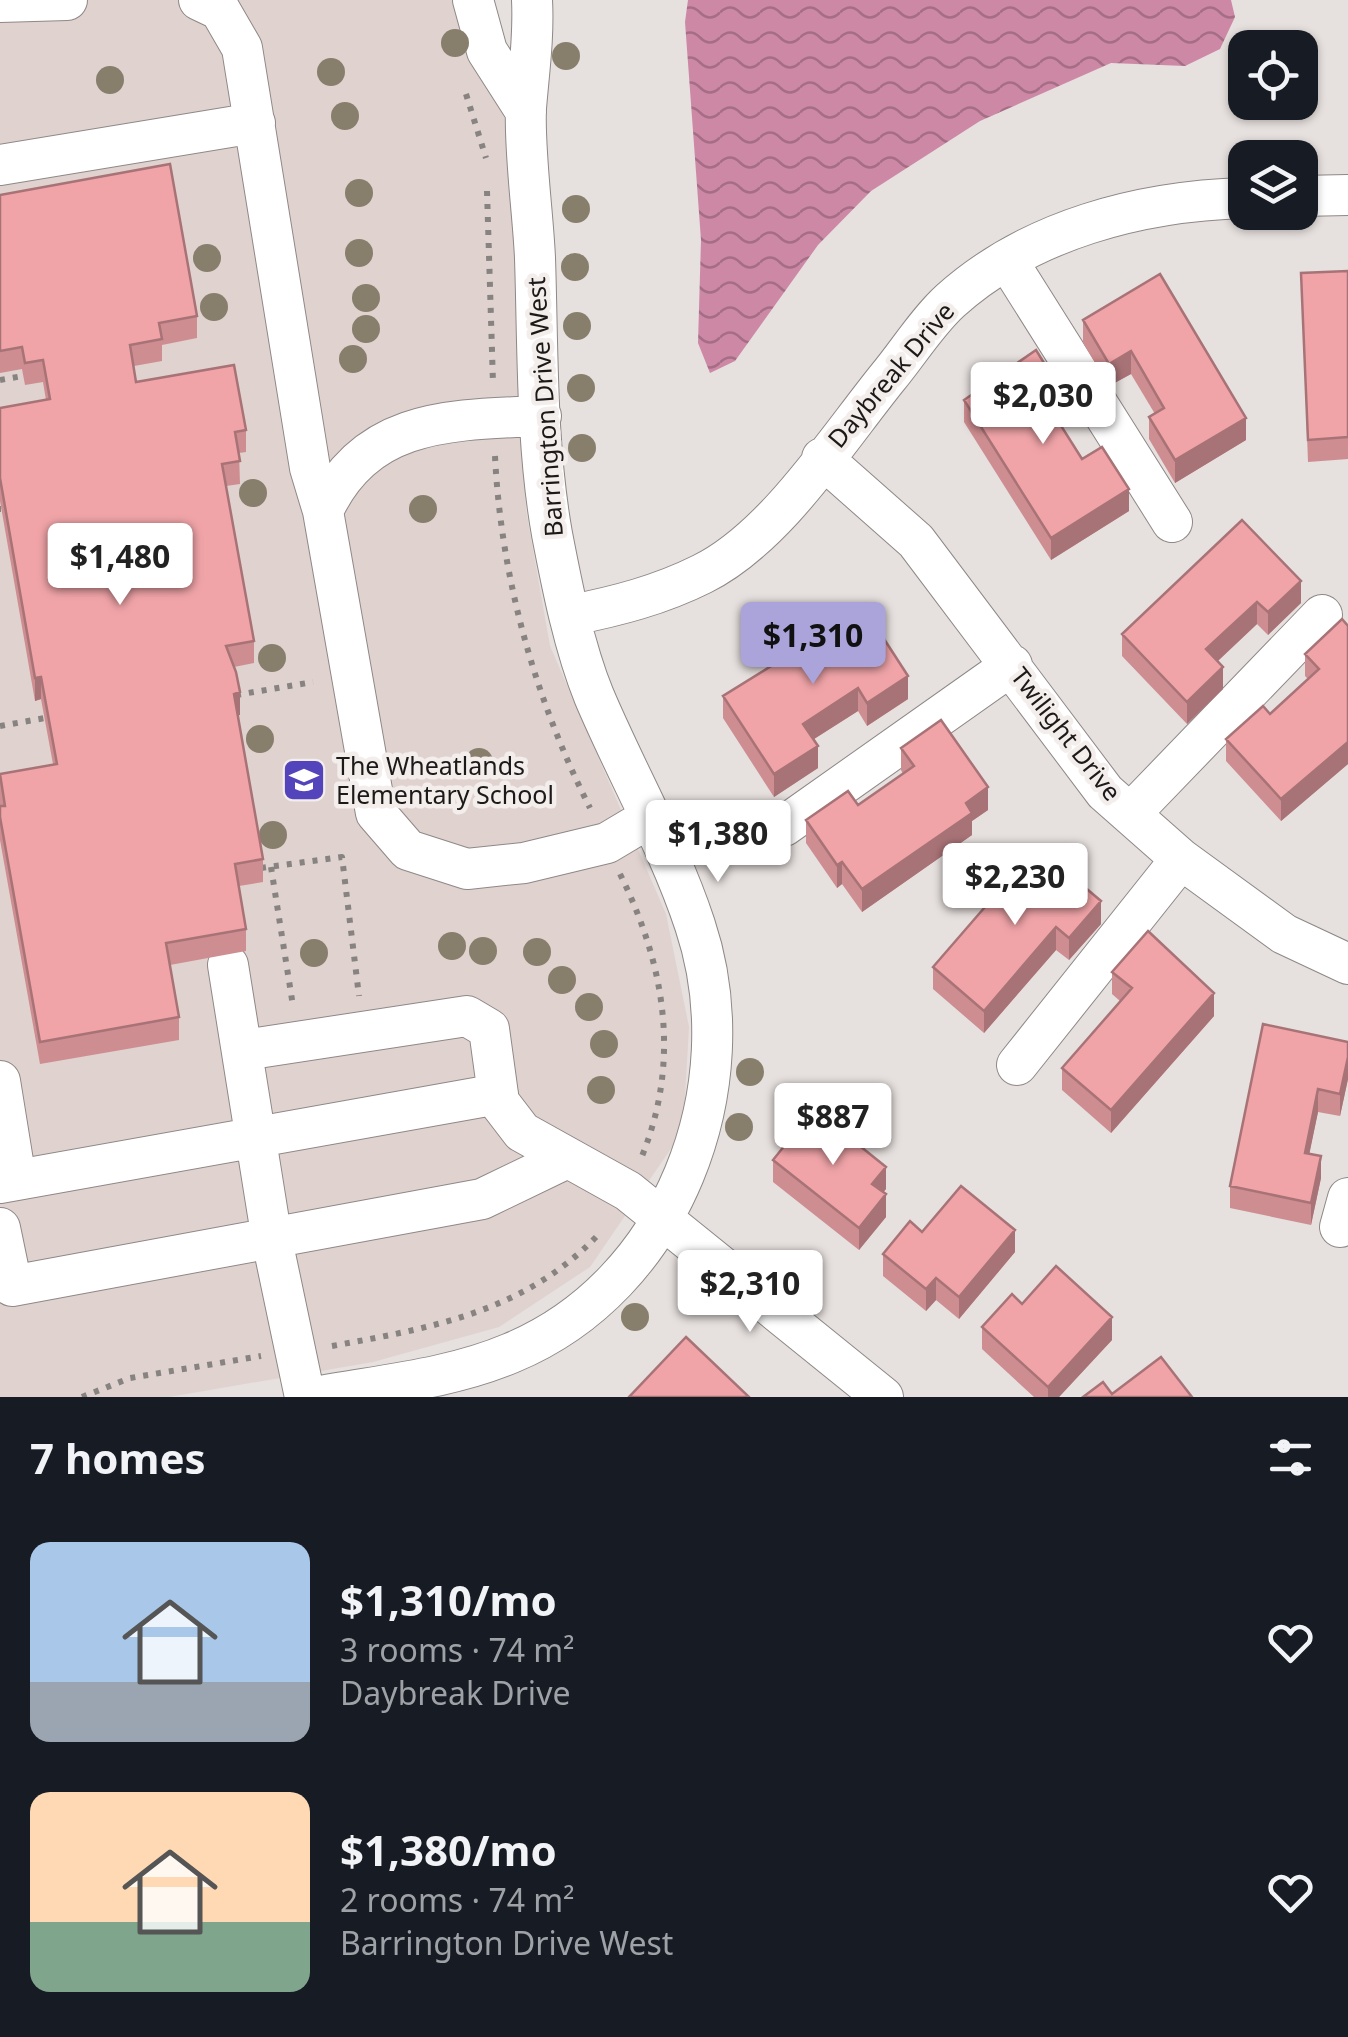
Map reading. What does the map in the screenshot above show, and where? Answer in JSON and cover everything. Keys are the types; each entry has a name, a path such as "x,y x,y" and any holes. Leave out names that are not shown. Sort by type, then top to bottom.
{"street":[{"path":"0,2 67,0"},
{"path":"198,0 220,10 242,48 310,468 324,510 376,814 408,850 467,868 524,863 607,843 649,818"},
{"path":"473,0 486,50 526,112"},
{"name":"Barrington Drive West","path":"316,1397 455,1372 512,1353 566,1323 609,1288 681,1187 702,1127 710,1085 712,1019 697,930 592,690 552,534 541,416 526,112 534,46 532,0"},
{"path":"0,165 255,123"},
{"path":"1318,195 1348,194"},
{"name":"Daybreak Drive","path":"572,615 636,602 705,573 766,526 950,302 1007,260 1069,230 1132,209 1228,198"},
{"path":"1007,260 1172,522"},
{"path":"324,510 337,481 359,456 386,438 418,428 541,416"},
{"name":"Twilight Drive","path":"822,458 916,540 1105,792 1181,859 1284,934 1348,964"},
{"path":"1130,814 1322,615"},
{"path":"784,826 1012,665"},
{"path":"1017,1065 1181,859"},
{"path":"228,965 272,1240 305,1397"},
{"path":"244,1050 467,1016 489,1029 499,1102 522,1132 628,1190 660,1220 883,1397"},
{"path":"0,1081 8,1182 498,1094"},
{"path":"0,1228 12,1286 482,1199 567,1158"}],"path":[{"path":"460,78 486,159 492,366"},
{"path":"0,380 23,376"},
{"path":"495,459 510,582 535,674 585,800"},
{"path":"236,695 313,682"},
{"path":"0,726 44,718"},
{"path":"261,868 342,857 359,996"},
{"path":"271,867 294,1007"},
{"path":"621,874 657,978 667,1043 654,1125 646,1146"},
{"path":"334,1346 454,1323 510,1299 594,1239"},
{"path":"82,1397 130,1378 260,1356"}],"shaded area":[{"name":"The Wheatlands Elementary School","path":"0,0 462,0 514,145 526,510 550,646 666,914 689,1027 683,1131 590,1267 499,1327 373,1362 169,1397 0,1397"}],"water":[{"path":"688,0 1231,0 1235,17 1220,49 1185,66 1111,63 980,121 871,191 818,245 735,361 710,373 698,343 701,240 685,22"}],"building":[{"path":"170,164 197,316 159,323 162,339 130,345 136,382 234,365 246,430 235,432 240,461 222,464 254,641 226,646 240,692 234,694 263,859 235,864 246,929 166,943 179,1017 40,1042 0,817 0,806 5,806 0,774 57,764 41,677 35,678 0,478 0,408 50,399 43,360 25,363 22,347 0,351 0,195"},
{"path":"1348,271 1348,437 1308,440 1301,273"},
{"path":"1160,274 1246,418 1175,460 1149,417 1164,408 1131,351 1109,364 1083,320"},
{"path":"1036,350 1062,392 1046,402 1082,459 1102,447 1129,489 1051,538 964,400"},
{"path":"1242,520 1301,581 1268,612 1257,602 1206,649 1223,667 1187,702 1122,634"},
{"path":"864,608 908,676 867,703 858,688 803,724 818,746 774,774 723,696"},
{"path":"1342,619 1348,626 1348,742 1281,799 1226,739 1263,706 1270,714 1319,669 1305,654"},
{"path":"941,720 988,787 966,803 972,813 862,889 842,862 837,865 806,820 848,791 858,805 914,766 901,748"},
{"path":"1037,847 1101,901 1069,938 1056,927 984,1011 933,967"},
{"path":"1148,931 1214,993 1111,1110 1062,1068 1132,988 1112,972"},
{"path":"1263,1024 1348,1042 1340,1094 1318,1089 1305,1153 1321,1156 1311,1203 1230,1186"},
{"path":"814,1109 886,1167 872,1184 886,1194 859,1228 773,1160"},
{"path":"961,1186 1015,1230 959,1297 936,1278 926,1289 883,1254 910,1221 922,1232"},
{"path":"1056,1266 1112,1317 1048,1387 982,1327 1012,1294 1022,1304"},
{"path":"686,1337 749,1397 629,1397"},
{"path":"1161,1357 1192,1397 1083,1397 1103,1382 1112,1394"}],"place":[{"name":"The Wheatlands Elementary School","path":"304,780"}]}
